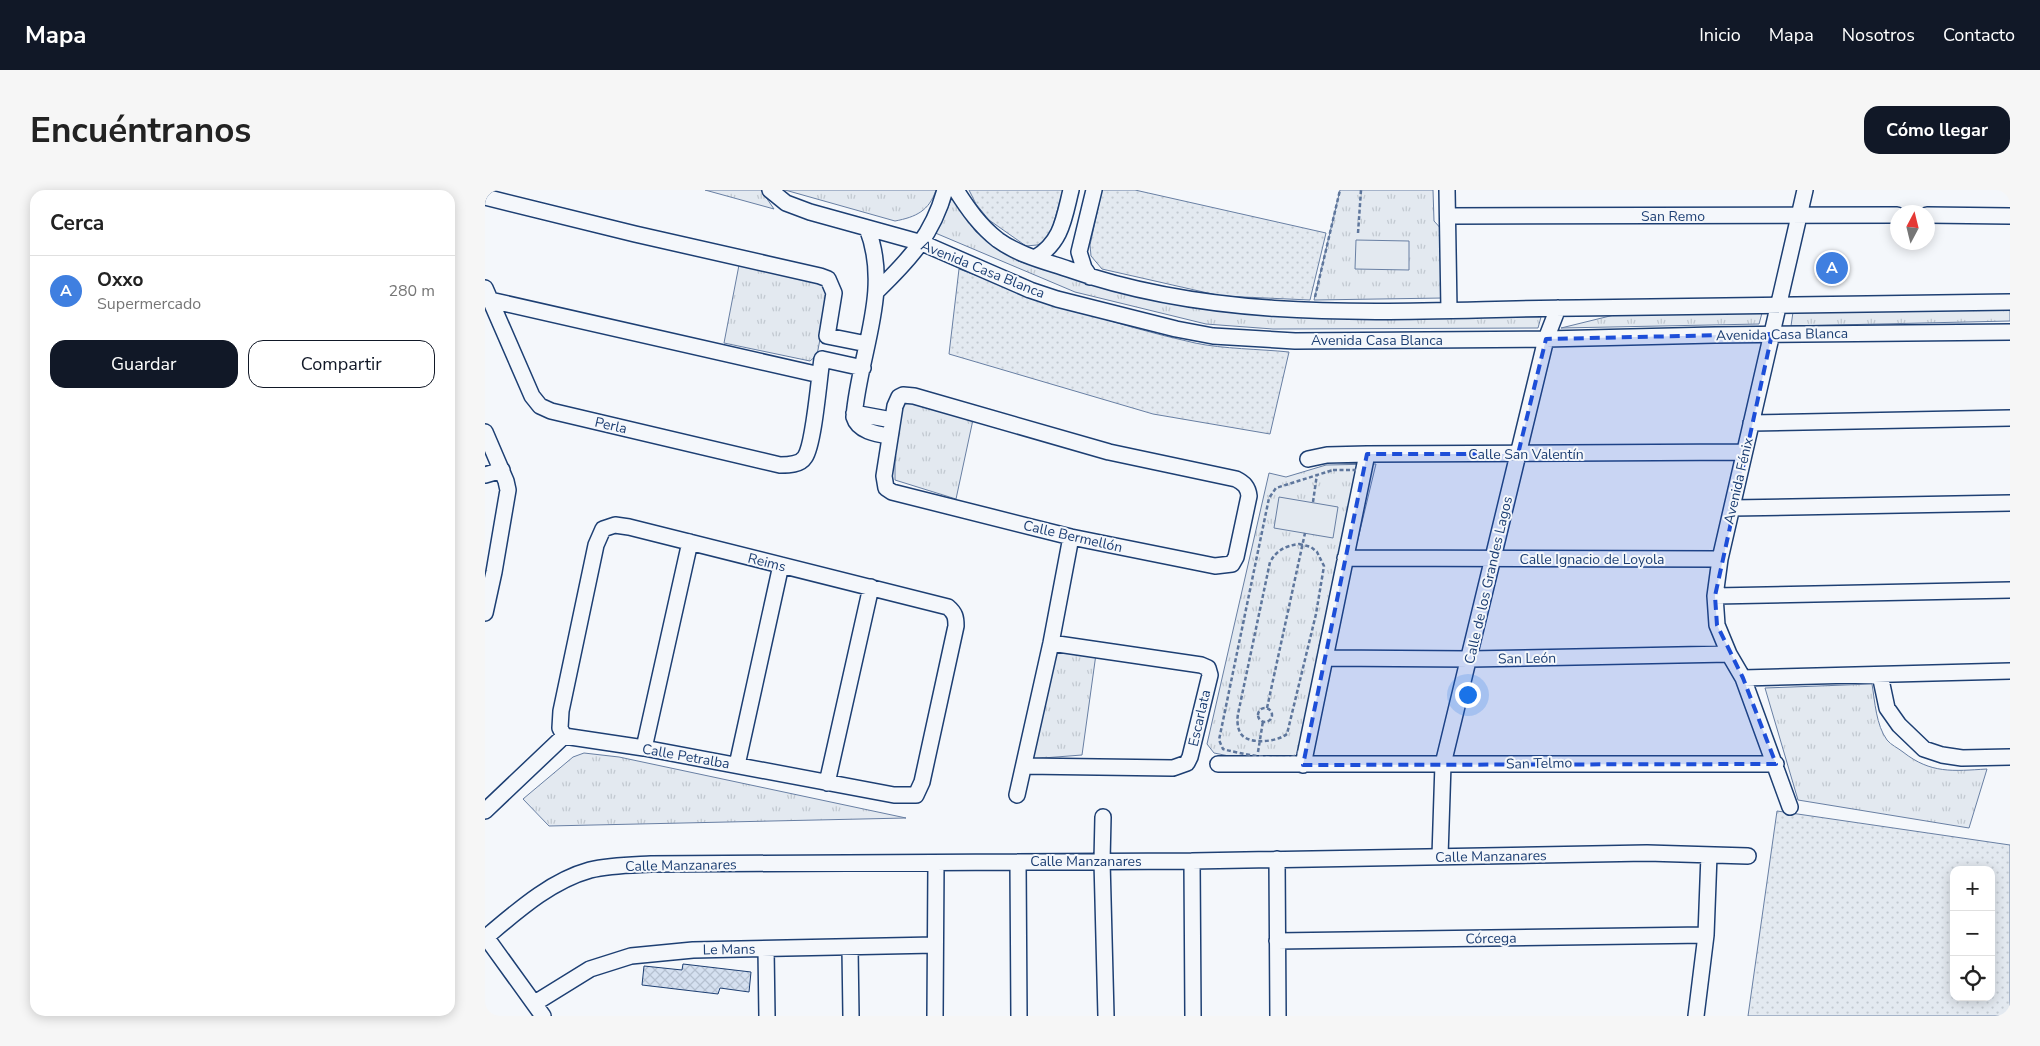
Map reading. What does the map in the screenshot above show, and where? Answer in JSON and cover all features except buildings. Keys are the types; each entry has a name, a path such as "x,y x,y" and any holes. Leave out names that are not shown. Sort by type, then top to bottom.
{"street":[{"name":"Avenida Casa Blanca","path":"770,190 786,203 810,212 922,243 1000,278 1057,299 1176,329 1213,336 1295,341 2010,332"},
{"path":"878,290 901,268 922,243 934,222 945,190"},
{"name":"Avenida Casa Blanca","path":"956,190 978,223 999,240 1019,252 1090,277 1128,287 1222,305 1285,310 1449,310 1777,307 2010,302"},
{"path":"1035,258 1051,247 1058,236 1071,190"},
{"path":"1090,277 1084,268 1079,252 1094,190"},
{"path":"1447,190 1449,310"},
{"name":"Avenida Fénix","path":"1790,807 1776,764 1743,678 1729,654 1717,625 1715,596 1720,559 1805,190"},
{"path":"485,197 635,234 813,273 828,280 834,293 827,336 867,344"},
{"name":"San Remo","path":"1447,216 1890,215"},
{"path":"1935,215 2010,216"},
{"path":"1064,220 1086,225"},
{"path":"867,228 875,252 878,290 854,413 855,420 861,427 871,432 889,436"},
{"path":"487,294 820,375 823,359 863,368"},
{"name":"Perla","path":"487,294 532,396 540,406 551,411 780,465 798,463 805,457 810,442 820,375"},
{"name":"Calle de los Grandes Lagos","path":"1440,856 1443,764 1470,660 1546,339 1558,308"},
{"name":"Calle Bermellón","path":"903,395 914,396 1109,452 1227,477 1243,483 1248,490 1249,496 1236,557 1232,564 1215,566 1071,537 892,492 886,488 884,482 892,420 897,401 903,395"},
{"path":"854,413 892,420"},
{"path":"1751,423 2010,418"},
{"path":"485,432 508,490 490,573 485,613"},
{"name":"Calle San Valentín","path":"1308,459 1327,455 1367,454 1744,452"},
{"path":"1303,765 1367,454"},
{"path":"485,475 501,470"},
{"path":"1733,508 2010,503"},
{"name":"Reims","path":"564,736 560,728 561,711 599,534 608,526 622,526 871,587 948,607 954,612 956,618 922,782 916,794"},
{"path":"1017,794 1051,643 1071,537"},
{"path":"644,748 690,542"},
{"name":"Calle Ignacio de Loyola","path":"1345,558 1720,559"},
{"path":"737,765 781,566"},
{"path":"827,783 871,587"},
{"path":"1715,596 2010,590"},
{"name":"Escarlata","path":"1024,766 1173,768 1187,763 1210,675 1208,668 1201,665 1051,643"},
{"name":"San León","path":"1325,658 1470,660 1729,654"},
{"path":"1743,678 2010,671"},
{"path":"1880,675 1887,708 1899,725 1924,749 1942,755 1962,758 2010,757"},
{"path":"485,811 564,736"},
{"name":"Calle Petralba","path":"564,736 644,748 894,795 916,794"},
{"name":"San Telmo","path":"1218,764 1776,764"},
{"path":"1103,817 1102,861 1106,1016"},
{"name":"Calle Manzanares","path":"486,938 532,900 553,886 583,872 606,867 661,864 1192,861 1647,853 1748,856"},
{"path":"1696,1016 1706,935 1709,855"},
{"path":"1277,859 1278,1016"},
{"path":"1192,861 1193,1016"},
{"path":"1018,862 1019,1016"},
{"path":"935,1016 936,863"},
{"name":"Córcega","path":"1277,941 1706,935"},
{"path":"486,938 539,1010"},
{"name":"Le Mans","path":"539,1010 590,969 631,956 693,950 935,945"},
{"path":"850,948 851,1016"},
{"path":"765,949 767,1016"}],"path":[{"path":"1315,300 1340,190"},
{"path":"1358,233 1361,190"},
{"path":"1333,470 1358,470 1301,748 1296,755 1289,758 1257,756 1223,749 1219,740 1269,498 1276,488 1317,474 1333,470"},
{"path":"1313,502 1317,474"},
{"path":"1267,708 1305,533"},
{"path":"1302,544 1311,547 1317,552 1323,566 1316,614 1287,734 1282,738 1272,741 1259,741 1244,737 1237,720 1270,562 1274,554 1281,549 1302,544"},
{"path":"1263,721 1259,718 1258,713 1262,708 1267,708"},
{"path":"1263,721 1267,721 1271,717 1271,712 1267,708"},
{"path":"1257,756 1263,721"}],"highlighted area":[{"path":"1772,334 1715,596 1717,625 1743,678 1776,764 1303,765 1367,454 1518,454 1546,339"}],"green space":[{"path":"705,190 761,190 774,209"},
{"path":"785,190 936,190 930,203 921,212 895,221"},
{"path":"969,190 1063,190 1049,240 1037,245 1026,246 989,220 976,204"},
{"path":"1102,190 1135,190 1326,233 1310,300 1221,296 1102,269 1091,256 1090,245"},
{"path":"1340,190 1433,190 1434,221 1444,232 1443,298 1314,300"},
{"path":"952,198 976,232 1018,261 1103,287 1222,311 1306,317 1541,317 1538,328 1273,329 1206,324 1075,292 933,232 942,221"},
{"path":"1356,240 1409,241 1409,270 1355,269"},
{"path":"739,265 818,280 829,292 817,355 810,361 724,343"},
{"path":"959,269 1075,310 1165,336 1217,347 1289,352 1270,434 1153,414 949,354"},
{"path":"2010,309 2010,321 1791,326 1793,312"},
{"path":"1762,313 1759,324 1561,328 1614,315"},
{"path":"910,397 974,415 956,499 895,480 895,438 899,405"},
{"path":"1376,464 1357,543 1340,558 1319,646 1329,663 1312,748 1293,760 1254,761 1214,753 1207,744 1269,473 1286,477 1326,465"},
{"path":"1279,497 1338,507 1333,538 1274,528"},
{"path":"1055,647 1096,654 1082,755 1030,759"},
{"path":"1872,684 1880,727 1887,740 1893,745 1913,759 1933,768 1943,770 1987,769 1969,828 1798,800 1765,688"},
{"path":"584,753 619,757 906,818 549,826 523,799 573,757"},
{"path":"1777,811 2010,845 2010,1016 1748,1016"}],"place":[{"name":"Oxxo","path":"1832,268"}]}
